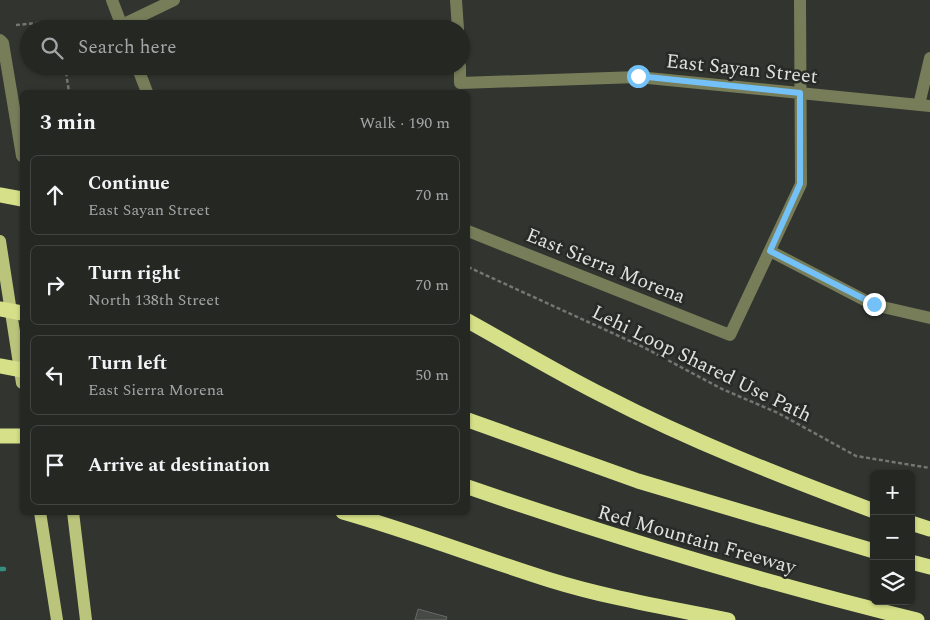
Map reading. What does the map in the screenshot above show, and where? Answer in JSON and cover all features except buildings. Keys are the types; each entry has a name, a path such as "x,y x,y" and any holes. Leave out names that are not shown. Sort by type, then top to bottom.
{"highway":[{"path":"0,195 20,199"},
{"path":"0,309 20,313"},
{"path":"470,323 604,396 680,432 799,483 870,510"},
{"path":"0,366 20,370"},
{"name":"Red Mountain Freeway","path":"470,421 638,480 870,550"},
{"path":"0,436 20,436"},
{"name":"Red Mountain Freeway","path":"470,488 605,534 834,600 918,620"},
{"path":"354,515 392,526 551,580 638,602 728,620"},
{"path":"915,524 930,529"},
{"path":"915,563 930,567"}],"main road":[{"path":"0,241 20,370"},
{"path":"40,515 57,620"},
{"path":"73,515 86,620"}],"street":[{"path":"112,0 119,20"},
{"path":"135,20 174,0"},
{"path":"456,0 457,20"},
{"path":"800,0 800,184 770,251 874,304 930,318"},
{"path":"0,40 3,43 20,144"},
{"path":"925,105 930,58"},
{"path":"140,75 146,90"},
{"name":"East Sayan Street","path":"460,75 460,83 638,76 925,105"},
{"name":"East Sierra Morena","path":"470,232 730,335 770,251"}],"path":[{"path":"16,25 20,25"},
{"path":"66,75 69,90"},
{"name":"Lehi Loop Shared Use Path","path":"470,267 645,348 722,389 778,413 856,456 930,468"}],"route":[{"path":"638,76 800,93 800,184 770,251 874,304"}]}
